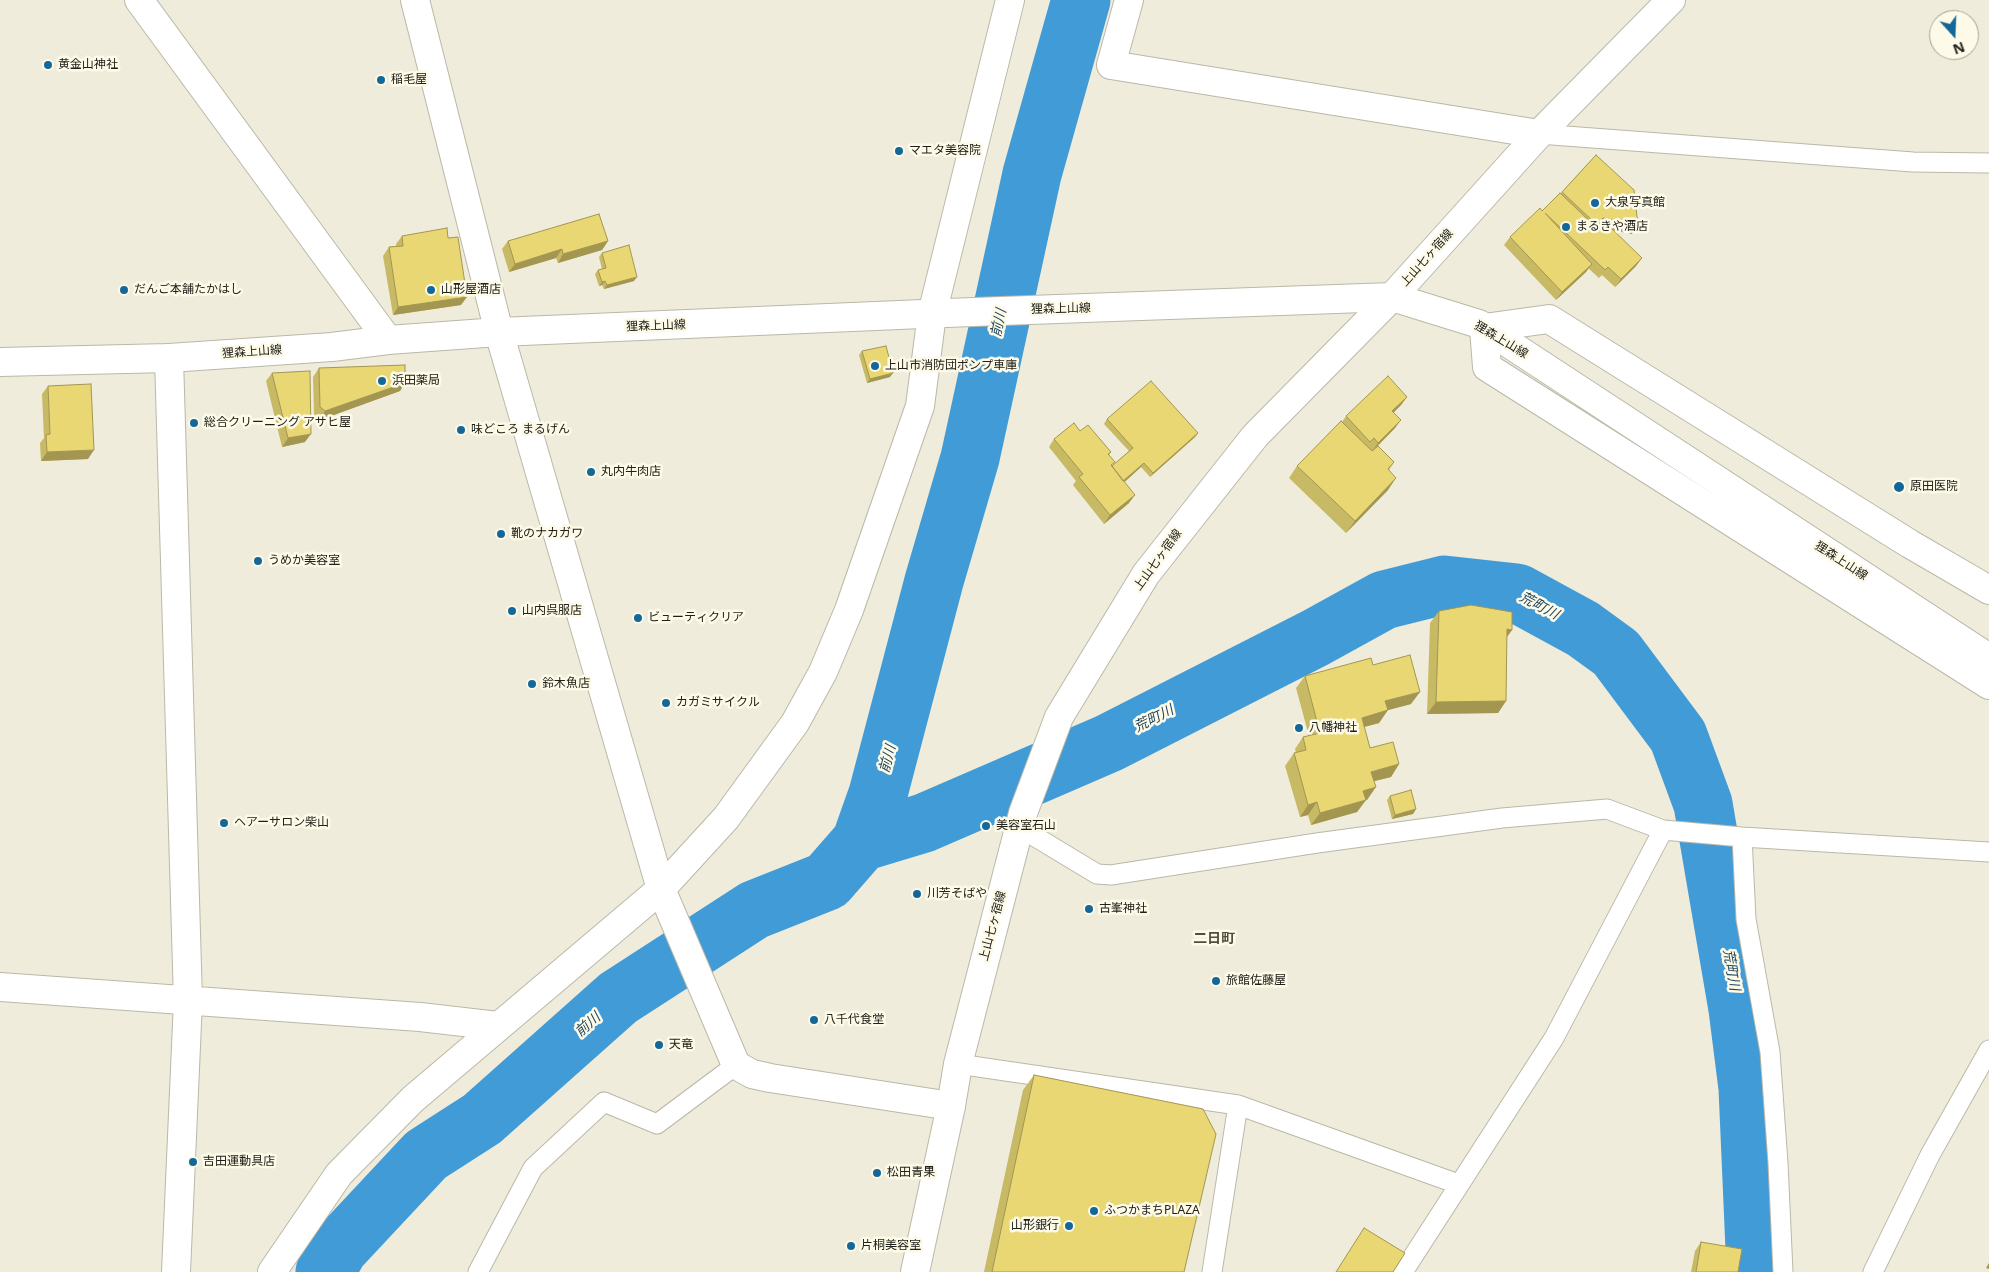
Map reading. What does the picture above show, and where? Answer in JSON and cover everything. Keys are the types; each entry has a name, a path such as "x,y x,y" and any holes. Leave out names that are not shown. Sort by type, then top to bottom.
{"street":[{"path":"140,0 388,340"},
{"path":"415,0 500,332 661,889 736,1065 752,1074 770,1078 951,1106"},
{"path":"272,1272 339,1174 413,1099 498,1026 582,958 661,889 726,818 795,722 823,672 849,610 920,406 939,313 1010,0"},
{"path":"1129,0 1111,65 1538,134"},
{"name":"上山七ヶ宿線","path":"915,1272 951,1106 958,1064 1021,820 1059,717 1146,574 1255,436 1392,297 1538,134 1671,0"},
{"name":"狸森上山線","path":"0,362 169,358 332,347 388,340 500,332 939,313 1392,297 1479,324 1989,658"},
{"path":"1989,590 1901,539 1548,319 1484,328 1487,367 1989,685"},
{"path":"169,358 188,1001 176,1272"},
{"path":"0,987 420,1017 498,1026"}],"lane":[{"path":"1538,134 1903,161 1989,163"},
{"path":"1021,820 1097,874 1111,875 1317,843 1502,818 1607,809 1663,830 1742,837 1989,852"},
{"path":"1403,1272 1458,1184 1554,1038 1663,830"},
{"path":"1742,837 1746,919 1770,1052 1783,1272"},
{"path":"1873,1272 1930,1155 1989,1050"},
{"path":"958,1064 1238,1105 1458,1184"},
{"path":"478,1272 533,1168 604,1102 657,1124 736,1065"},
{"path":"1212,1272 1238,1105"}],"building":[{"path":"1596,155 1634,190 1638,225 1603,218 1597,225 1562,192"},
{"path":"1560,193 1599,230 1606,223 1642,258 1621,279 1608,267 1605,270 1545,213 1592,264 1562,292 1510,237 1540,208 1542,211"},
{"path":"599,214 608,241 563,254 562,249 515,264 508,241"},
{"path":"447,228 448,238 458,237 467,297 398,307 389,247 403,246 402,236"},
{"path":"629,245 637,277 607,285 605,281 602,282 598,270 606,268 602,253"},
{"name":"上山市消防団ポンプ車庫","path":"886,346 893,373 870,379 862,351"},
{"path":"405,365 405,383 325,411 320,407 319,368"},
{"path":"310,371 311,434 288,438 272,373"},
{"path":"1388,376 1407,397 1392,411 1401,420 1378,443 1374,438 1370,442 1346,416"},
{"path":"1151,381 1198,433 1153,473 1144,463 1123,481 1112,466 1133,448 1107,419"},
{"path":"91,384 94,450 47,452 46,435 50,434 48,386"},
{"path":"1341,421 1372,451 1378,446 1394,462 1388,469 1396,478 1355,521 1297,466"},
{"path":"1074,423 1080,431 1088,425 1111,452 1108,454 1115,462 1111,465 1135,495 1110,515 1079,477 1083,474 1054,439"},
{"path":"1471,605 1512,612 1512,630 1507,629 1506,701 1436,702 1439,611"},
{"path":"1410,655 1420,692 1385,701 1388,710 1362,718 1370,748 1393,742 1399,764 1371,772 1376,787 1363,791 1366,800 1320,813 1317,802 1308,805 1294,753 1306,750 1303,737 1320,733 1305,676 1371,658 1373,665"},
{"path":"1411,790 1416,809 1395,815 1390,796"},
{"name":"ふつかまちPLAZA","path":"1034,1075 1203,1109 1216,1134 1184,1272 992,1272"},
{"path":"1364,1228 1405,1253 1393,1272 1336,1272"},
{"path":"1701,1242 1742,1249 1738,1272 1696,1272"}],"waterway":[{"name":"前川","path":"325,1272 339,1248 426,1155 482,1119 618,998 754,910 827,881 861,842 878,794 934,581 970,458 1032,174 1081,0"},
{"name":"荒町川","path":"861,842 924,823 1109,743 1315,638 1384,600 1444,585 1517,593 1583,629 1616,653 1678,736 1703,804 1738,1009 1748,1088 1756,1272"}],"place":[{"name":"黄金山神社","path":"48,65"},
{"name":"稲毛屋","path":"381,80"},
{"name":"マエタ美容院","path":"899,151"},
{"name":"大泉写真館","path":"1595,203"},
{"name":"まるきや酒店","path":"1566,227"},
{"name":"だんご本舗たかはし","path":"124,290"},
{"name":"山形屋酒店","path":"431,290"},
{"name":"上山市消防団ポンプ車庫","path":"875,366"},
{"name":"浜田薬局","path":"382,381"},
{"name":"総合クリーニング アサヒ屋","path":"194,423"},
{"name":"味どころ まるげん","path":"461,430"},
{"name":"丸内牛肉店","path":"591,472"},
{"name":"原田医院","path":"1899,487"},
{"name":"靴のナカガワ","path":"501,534"},
{"name":"うめか美容室","path":"258,561"},
{"name":"山内呉服店","path":"512,611"},
{"name":"ビューティクリア","path":"638,618"},
{"name":"鈴木魚店","path":"532,684"},
{"name":"カガミサイクル","path":"666,703"},
{"name":"八幡神社","path":"1299,728"},
{"name":"ヘアーサロン柴山","path":"224,823"},
{"name":"美容室石山","path":"986,826"},
{"name":"川芳そばや","path":"917,894"},
{"name":"古峯神社","path":"1089,909"},
{"name":"旅館佐藤屋","path":"1216,981"},
{"name":"八千代食堂","path":"814,1020"},
{"name":"天竜","path":"659,1045"},
{"name":"吉田運動具店","path":"193,1162"},
{"name":"松田青果","path":"877,1173"},
{"name":"ふつかまちPLAZA","path":"1094,1211"},
{"name":"山形銀行","path":"1069,1226"},
{"name":"片桐美容室","path":"851,1246"}],"district":[{"name":"二日町","path":"1214,939"}]}
